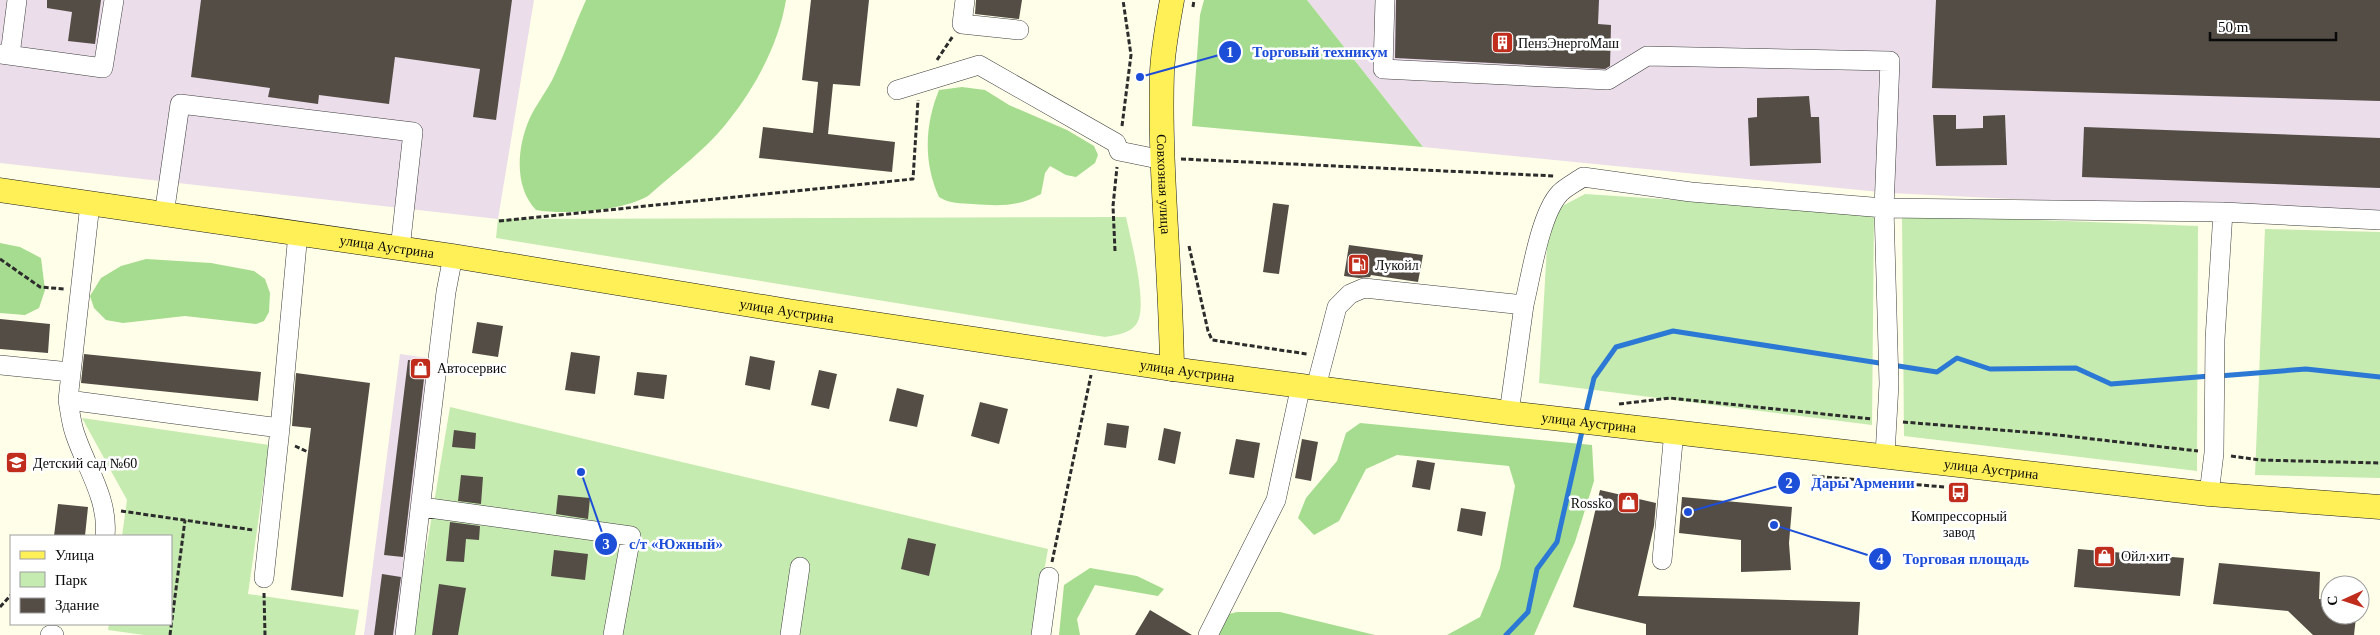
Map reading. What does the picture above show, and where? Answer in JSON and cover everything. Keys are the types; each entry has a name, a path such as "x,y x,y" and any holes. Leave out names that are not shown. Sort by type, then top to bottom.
{"main road":[{"name":"Совхозная улица","path":"1172,369 1172,155 1162,70 1182,5"},
{"name":"улица Аустрина","path":"0,190 298,233 400,250 453,256 788,311 1172,369 1312,380 1509,413 1570,420 1606,414 1674,431 2209,494 2380,507"}],"lane":[{"path":"17,0 5,55 104,68 114,0"},
{"path":"965,0 962,24 1019,30"},
{"path":"1385,0 1383,69 1608,80 1647,56 1890,61 1884,208 1889,384 1885,455"},
{"path":"897,90 980,65 1116,143 1119,151 1172,155"},
{"path":"164,215 170,138 180,104 413,132 400,250"},
{"path":"1509,413 1524,305 1542,230 1560,193 1583,177 1691,192 1884,208 2223,212 2380,220"},
{"path":"90,204 68,400 74,433 103,508 106,522 104,535"},
{"path":"2209,494 2214,453 2216,339 2223,212"},
{"path":"264,578 298,233"},
{"path":"406,635 446,292 453,256"},
{"path":"1208,635 1276,500 1312,380 1337,307 1350,294 1364,288 1524,305"},
{"path":"0,365 70,372"},
{"path":"68,400 280,428"},
{"path":"1662,560 1674,431"},
{"path":"422,507 631,536 613,635"},
{"path":"790,635 800,567"},
{"path":"1041,635 1049,577"}],"path":[{"path":"1182,5 1194,0"},
{"path":"499,221 913,179 920,83 962,24"},
{"path":"1172,155 1181,159 1583,177"},
{"path":"1188,245 1208,331 1212,340 1307,354 1312,380"},
{"path":"0,259 40,287 80,290"},
{"path":"1049,577 1094,356"},
{"path":"1606,414 1670,398 1887,421 2049,434 2260,460 2380,463"},
{"path":"1812,476 1945,487"},
{"path":"103,508 269,532"},
{"path":"172,620 185,520"},
{"path":"264,578 265,635"},
{"path":"0,607 10,596"}],"shaded area":[{"path":"0,0 534,0 498,219 0,163"},
{"path":"1307,0 2380,0 2380,217 1890,193 1423,147"},
{"path":"400,354 435,359 402,635 364,635"}],"green space":[{"path":"586,0 786,0 783,16 772,48 757,78 739,107 711,140 648,196 624,205 578,212 536,210 529,201 521,179 520,155 522,143 529,120 555,74"},
{"path":"1204,0 1307,0 1423,147 1192,126 1200,15"},
{"path":"962,87 985,90 1009,105 1067,130 1094,146 1098,155 1095,163 1076,177 1066,175 1050,166 1045,173 1041,194 1016,203 991,205 959,203 947,201 939,197 930,170 928,157 931,116 939,90"},
{"path":"1585,194 1874,213 1872,425 1539,383 1549,213"},
{"path":"1902,215 2198,226 2197,471 1904,436"},
{"path":"1126,217 1137,270 1141,300 1140,312 1136,325 1129,331 1105,337 496,238 498,219"},
{"path":"2265,229 2380,232 2380,478 2255,475"},
{"path":"0,243 20,247 41,258 45,290 39,308 25,315 0,313"},
{"path":"146,259 211,263 254,271 265,279 270,293 269,312 264,321 256,324 185,316 123,323 106,320 94,308 90,296 101,278 121,266"},
{"path":"450,407 1048,549 1033,635 412,635"},
{"path":"82,418 269,445 248,594 359,610 355,635 144,635 108,630 109,625 172,625 172,535 122,535 127,500"},
{"path":"1360,423 1592,445 1594,481 1575,542 1534,635 1447,635 1480,617 1500,568 1515,486 1509,466 1397,455 1366,469 1339,521 1314,535 1298,518 1306,498 1337,461 1346,433"},
{"path":"1090,568 1137,576 1164,589 1158,596 1095,585 1077,619 1080,635 1059,635 1064,585"},
{"path":"1237,612 1280,612 1375,635 1209,635 1213,618"}],"building":[{"path":"47,0 101,0 95,44 68,41 72,12 47,8"},
{"path":"201,0 512,0 496,120 473,117 480,69 395,57 389,104 319,95 318,104 268,97 270,88 191,77"},
{"path":"811,0 869,0 860,86 833,84 828,134 895,142 892,172 759,158 763,127 813,133 818,82 802,80"},
{"path":"976,0 1022,0 1019,19 975,14"},
{"name":"ПензЭнергоМаш","path":"1396,0 1599,0 1598,24 1611,25 1610,66 1605,69 1395,58"},
{"path":"1936,0 2380,0 2380,101 1932,88"},
{"path":"1809,96 1811,117 1819,117 1821,163 1750,166 1748,118 1757,117 1757,98"},
{"path":"1933,115 1956,115 1956,129 1983,128 1983,116 2005,115 2007,165 1936,166"},
{"path":"2084,127 2380,138 2380,188 2082,177"},
{"path":"1273,203 1289,205 1279,274 1263,272"},
{"path":"1349,245 1423,255 1418,282 1371,275 1370,277 1359,278 1344,276"},
{"path":"0,319 50,324 48,353 0,349"},
{"path":"477,322 503,326 498,357 472,353"},
{"path":"571,352 600,356 595,394 565,390"},
{"path":"84,354 261,372 258,401 81,383"},
{"path":"750,356 775,361 770,390 745,385"},
{"path":"408,360 426,362 403,557 384,555"},
{"path":"819,370 837,374 829,409 811,405"},
{"path":"637,372 667,375 664,399 634,395"},
{"path":"296,373 370,383 343,597 291,590 311,428 292,426"},
{"path":"897,388 924,395 917,427 889,421"},
{"path":"980,402 1008,409 999,444 971,436"},
{"path":"1107,423 1129,426 1126,448 1104,445"},
{"path":"1164,428 1181,432 1175,464 1158,460"},
{"path":"454,430 476,433 475,449 452,447"},
{"path":"1236,439 1260,443 1254,478 1229,474"},
{"path":"1302,439 1318,442 1311,481 1295,478"},
{"path":"1417,460 1435,463 1430,490 1412,487"},
{"path":"461,475 483,477 481,504 458,501"},
{"path":"1600,490 1656,503 1654,526 1638,596 1860,602 1858,635 1646,635 1646,624 1573,607"},
{"path":"558,495 590,498 588,519 556,514"},
{"path":"1682,497 1792,507 1789,543 1791,570 1741,572 1741,540 1679,533"},
{"path":"58,504 88,507 85,535 54,535"},
{"path":"1461,508 1486,512 1482,536 1457,531"},
{"path":"450,522 480,526 479,540 466,539 464,562 446,561"},
{"path":"908,538 936,544 929,576 901,569"},
{"path":"2078,549 2184,558 2180,596 2074,587"},
{"path":"554,550 588,554 585,580 551,576"},
{"path":"2219,563 2320,572 2320,625 2355,625 2354,635 2313,635 2288,611 2213,604"},
{"path":"382,574 401,577 393,635 374,635"},
{"path":"439,584 466,588 458,635 432,635"},
{"path":"1150,610 1192,635 1135,635"}],"waterway":[{"path":"1585,416 1594,378 1616,347 1673,331 1937,372 1957,358 1990,369 2076,368 2111,384 2210,376"},
{"path":"2219,376 2306,369 2380,377"},
{"path":"1506,635 1528,612 1537,569 1557,542 1583,427"}],"place":[{"name":"ПензЭнергоМаш","path":"1502,43"},
{"name":"Торговый техникум","path":"1140,77"},
{"name":"Лукойл","path":"1359,265"},
{"name":"Автосервис","path":"421,368"},
{"name":"Детский сад №60","path":"17,463"},
{"name":"с/т «Южный»","path":"581,472"},
{"name":"Компрессорный завод","path":"1959,493"},
{"name":"Rossko","path":"1628,503"},
{"name":"Дары Армении","path":"1688,512"},
{"name":"Торговая площадь","path":"1774,525"},
{"name":"Ойл хит","path":"2105,556"}]}
